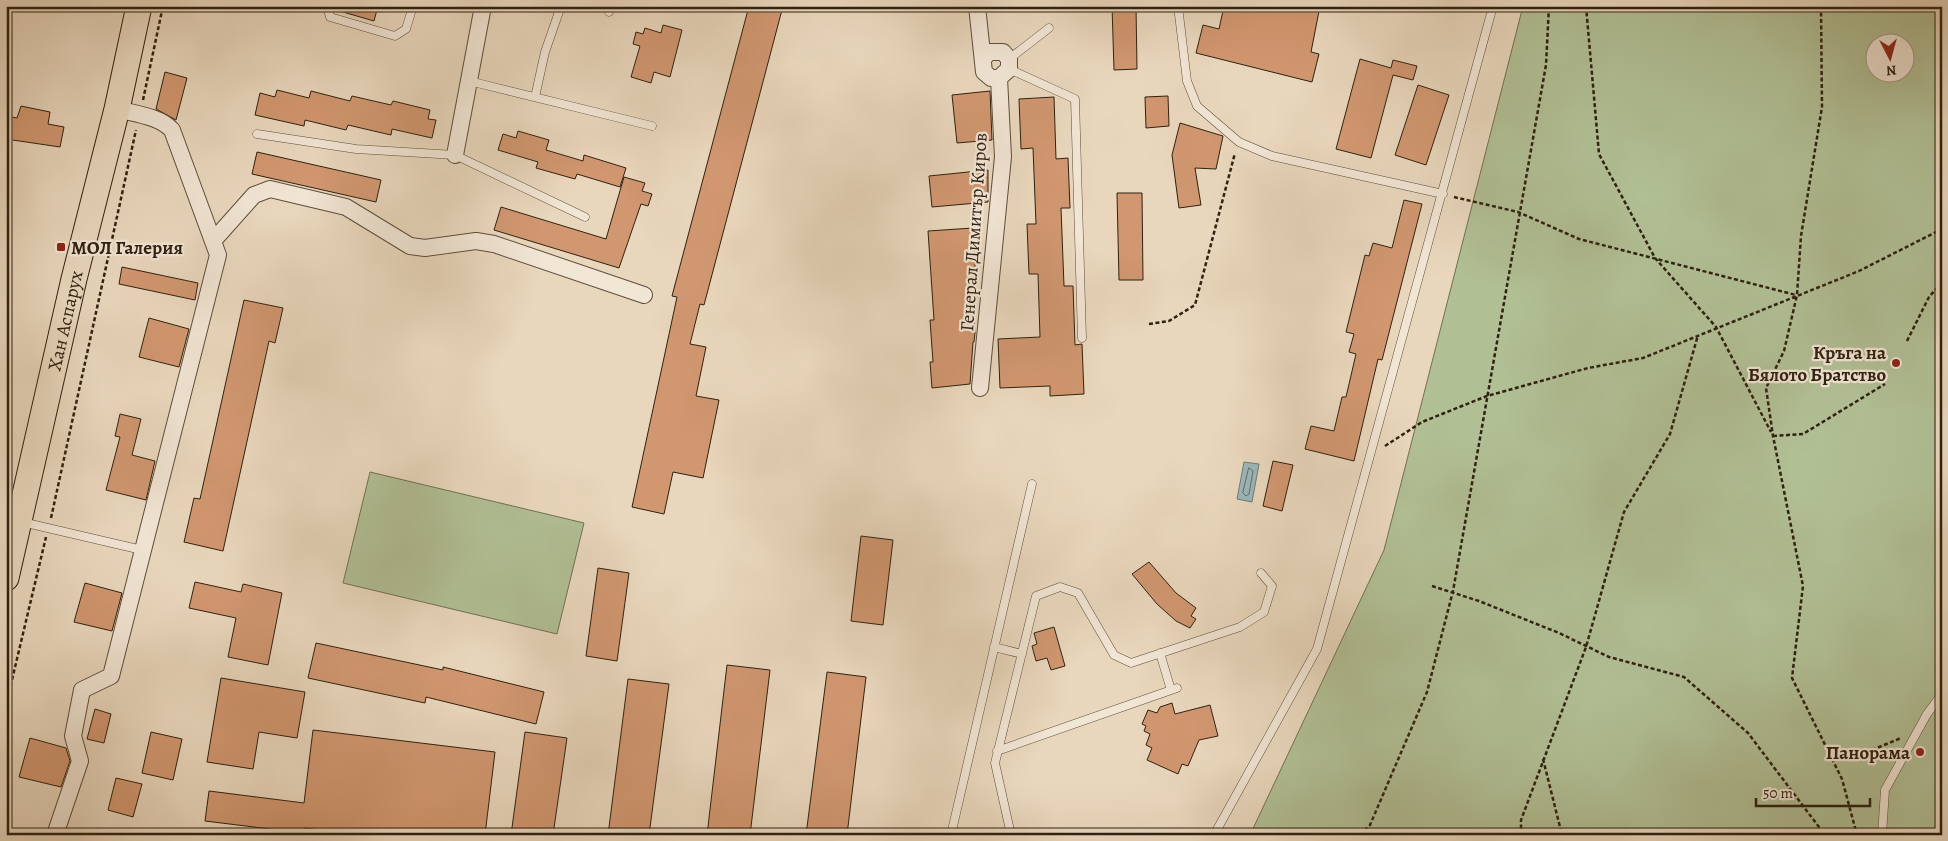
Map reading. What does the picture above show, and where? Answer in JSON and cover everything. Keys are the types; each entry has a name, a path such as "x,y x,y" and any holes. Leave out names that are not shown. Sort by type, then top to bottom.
{"main road":[{"name":"Хан Аспарух","path":"6,578 74,279 128,112 139,6"}],"street":[{"path":"455,154 483,6"},
{"path":"977,6 984,72 991,78 1004,64"},
{"path":"980,34 1004,64"},
{"path":"983,59 989,52 1004,64"},
{"name":"Генерал Димитър Киров","path":"980,388 1003,157 1004,64"},
{"path":"55,835 80,760 73,736 82,690 111,676 218,255 172,130 166,123 128,112"},
{"path":"213,241 254,195 270,189 346,207 410,246 425,248 476,241 494,244 644,295"}],"lane":[{"path":"327,6 330,17 395,36 406,29 413,6"},
{"path":"535,97 545,52 561,6"},
{"path":"1178,6 1188,81 1197,106 1239,142 1272,156 1443,194"},
{"path":"1214,835 1317,649 1493,6"},
{"path":"1049,28 1004,64 1075,99 1082,338"},
{"path":"469,81 652,126"},
{"path":"257,134 356,149 455,154 585,217"},
{"path":"951,835 1032,484"},
{"path":"20,522 142,550"},
{"path":"1011,835 995,763 1036,596 1060,587 1078,593 1114,655 1131,663 1240,627 1264,612 1272,586 1261,573"},
{"path":"994,647 1022,654"},
{"path":"998,751 1174,689 1160,653"},
{"path":"1882,835 1885,790 1917,732 1942,694"}],"path":[{"path":"6,705 48,528 128,112 163,6"},
{"path":"1360,835 1370,825 1427,692 1453,591 1488,396 1518,212 1546,65 1549,6"},
{"path":"1586,6 1599,154 1655,258 1716,327 1773,436"},
{"path":"1822,6 1822,107 1800,236 1797,296 1784,351 1766,388 1773,436 1802,586 1792,678 1842,779 1857,835"},
{"path":"1149,324 1169,321 1195,305 1228,176 1239,142"},
{"path":"1443,194 1518,212 1579,240 1797,296"},
{"path":"1380,449 1422,422 1488,396 1588,368 1643,358 1716,327 1860,271 1942,229"},
{"path":"1907,341 1930,296 1942,282"},
{"path":"1520,835 1521,820 1586,647 1624,512 1670,434 1698,335"},
{"path":"1773,436 1803,434 1886,384"},
{"path":"1432,586 1453,591 1559,633 1609,657 1684,677 1748,733 1825,835"},
{"path":"1872,750 1917,732"},
{"path":"1543,758 1562,835"}],"green space":[{"path":"1523,6 1942,6 1942,835 1250,835 1384,550"},
{"path":"370,472 584,523 557,634 343,583"}],"water":[{"path":"1244,462 1259,464 1252,502 1237,499"}],"building":[{"path":"336,6 378,6 374,21 336,10"},
{"path":"749,6 783,6 704,305 700,304 690,344 706,347 696,396 719,400 703,478 673,472 664,514 632,507 677,297 672,296"},
{"path":"1112,6 1136,6 1137,69 1114,70"},
{"path":"1224,6 1320,6 1311,52 1319,54 1312,82 1196,53 1203,25 1219,29"},
{"path":"663,25 682,30 670,77 654,72 651,83 631,77 640,46 633,44 636,32 643,34 645,28 661,33"},
{"path":"1360,59 1391,68 1393,60 1417,66 1413,80 1393,75 1371,158 1336,149"},
{"path":"165,72 187,78 176,120 156,109"},
{"path":"1418,85 1449,95 1426,165 1395,155"},
{"path":"277,90 309,98 311,91 350,101 352,96 391,105 393,101 430,110 428,119 436,120 432,138 392,129 391,135 348,125 346,130 305,120 304,126 255,115 260,93 275,97"},
{"path":"990,91 992,140 957,143 952,95"},
{"path":"1168,96 1169,126 1146,128 1145,97"},
{"path":"1054,97 1056,159 1068,158 1070,208 1061,208 1064,286 1073,286 1075,345 1082,344 1084,394 1050,396 1050,386 1000,388 998,339 1040,337 1038,274 1029,274 1027,224 1036,224 1033,148 1021,149 1019,99"},
{"path":"21,106 50,112 48,124 64,127 60,147 6,139 6,116 17,118"},
{"path":"1180,123 1223,136 1216,169 1195,168 1201,205 1179,208 1172,155"},
{"path":"518,131 549,140 546,150 583,161 584,155 626,168 620,187 577,174 575,179 536,168 538,162 498,150 503,134 516,138"},
{"path":"257,152 381,180 376,202 252,174"},
{"path":"988,170 988,202 932,207 929,176"},
{"path":"624,177 645,183 642,191 652,194 648,206 641,204 619,268 494,230 501,207 606,239"},
{"path":"1117,193 1142,193 1143,280 1119,280"},
{"path":"1404,200 1422,204 1382,360 1378,359 1354,461 1305,449 1311,426 1334,431 1342,397 1346,397 1356,354 1349,352 1354,334 1346,332 1365,255 1369,256 1373,243 1392,248"},
{"path":"973,228 977,300 973,300 975,333 970,384 932,388 930,362 933,362 930,320 934,320 928,231"},
{"path":"122,267 198,283 195,300 119,284"},
{"path":"244,300 283,308 275,343 269,341 223,551 184,542 194,498 200,499"},
{"path":"149,318 189,329 179,367 139,357"},
{"path":"120,414 141,419 132,455 155,461 146,500 106,490 120,437 115,436"},
{"path":"1273,461 1293,465 1282,511 1263,506"},
{"path":"861,536 893,540 883,625 851,621"},
{"path":"1149,562 1176,593 1196,608 1191,616 1196,619 1190,628 1176,621 1157,604 1132,574"},
{"path":"598,568 629,573 617,661 586,656"},
{"path":"195,582 241,592 243,584 282,593 268,665 228,657 236,618 189,608"},
{"path":"85,583 122,593 112,631 74,622"},
{"path":"1054,627 1065,666 1051,670 1047,658 1036,661 1032,646 1037,644 1034,633"},
{"path":"316,643 443,670 443,667 544,692 536,724 426,697 425,703 308,678"},
{"path":"727,665 770,670 750,835 707,835"},
{"path":"827,672 866,677 847,835 806,835"},
{"path":"221,678 305,692 297,738 259,732 253,769 207,762"},
{"path":"628,679 669,684 649,835 608,835"},
{"path":"1172,703 1175,714 1210,705 1218,736 1199,740 1188,766 1182,764 1178,774 1147,760 1152,748 1146,745 1150,734 1144,731 1146,726 1142,724 1148,710 1157,713 1160,707"},
{"path":"95,709 111,714 104,743 87,739"},
{"path":"313,730 495,752 485,835 363,835 304,828 303,833 205,821 209,791 304,803"},
{"path":"151,732 182,739 173,780 142,773"},
{"path":"525,732 567,738 553,835 511,835"},
{"path":"30,738 66,748 70,761 61,787 19,777"},
{"path":"116,778 142,784 133,817 108,810"}],"place":[{"name":"МОЛ Галерия","path":"61,247"},
{"name":"Кръга на Бялото Братство","path":"1896,363"},
{"name":"Панорама","path":"1920,752"}]}
